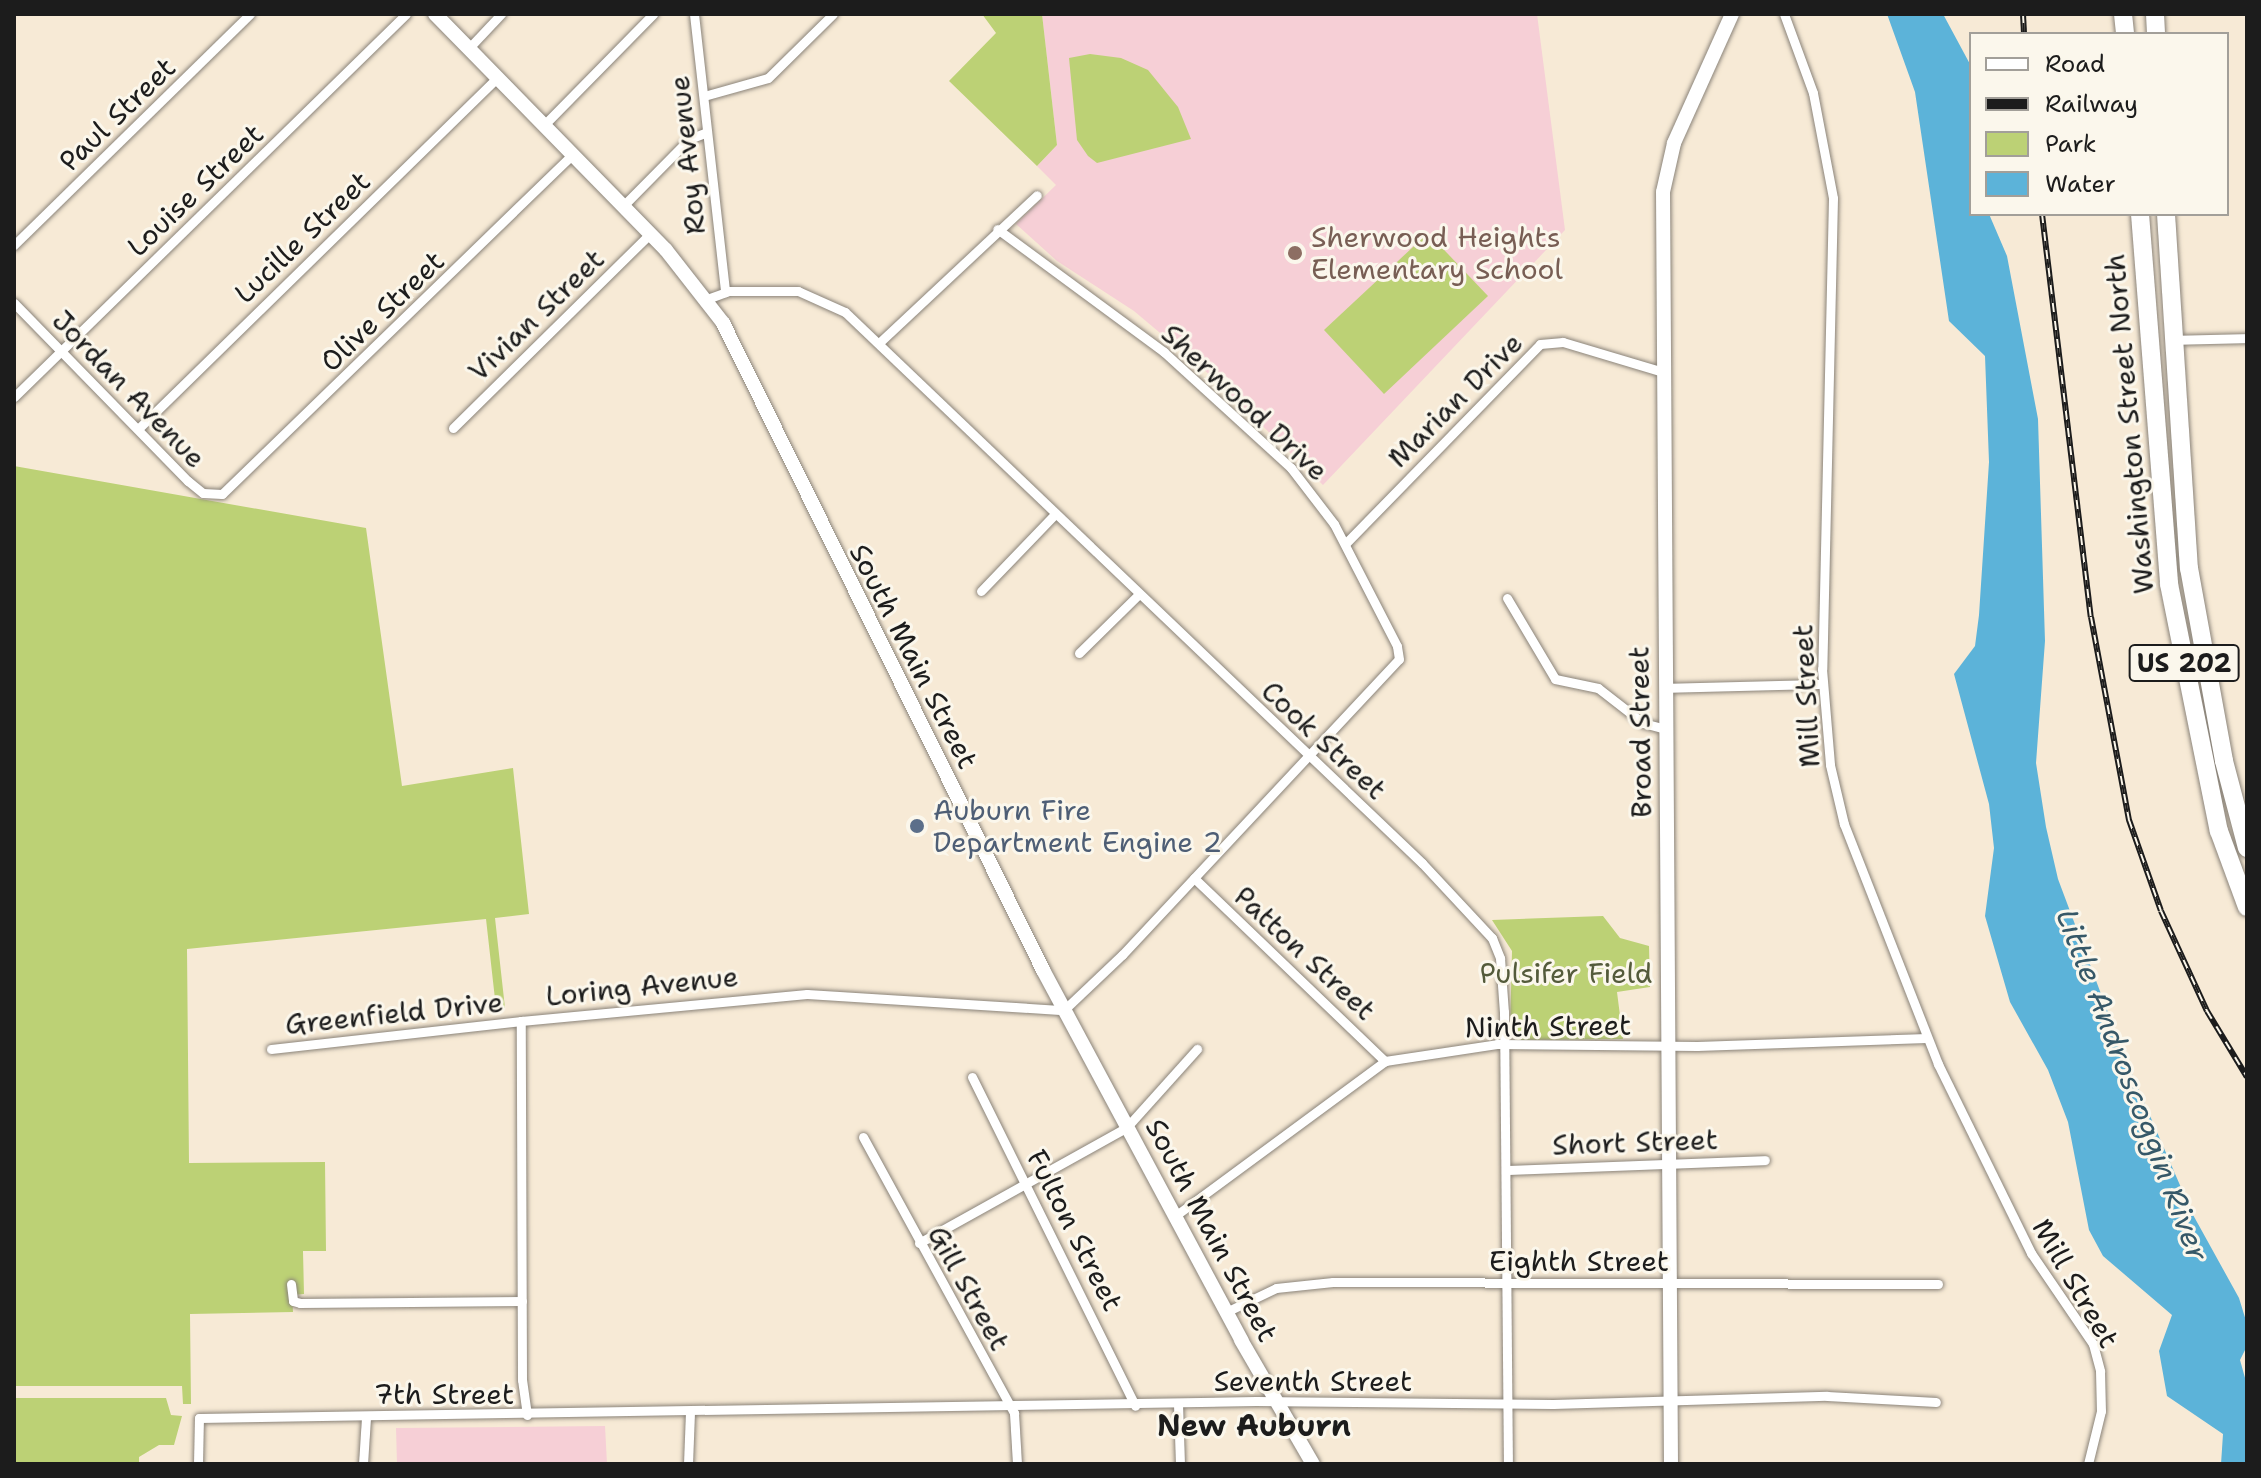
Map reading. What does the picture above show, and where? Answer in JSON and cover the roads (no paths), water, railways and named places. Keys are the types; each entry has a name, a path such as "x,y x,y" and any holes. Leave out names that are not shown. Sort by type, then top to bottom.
{"highway":[{"name":"Washington Street North","path":"2140,216 2169,584 2209,791 2247,907"},
{"name":"US 202","path":"2166,216 2189,568 2224,761 2247,848"}],"street":[{"name":"Paul Street","path":"14,245 250,14"},
{"name":"Louise Street","path":"14,397 406,14"},
{"name":"South Main Street","path":"435,14 650,234 707,299 745,364 823,533 1064,1010 1226,1312 1313,1464"},
{"path":"469,48 501,14"},
{"path":"544,125 653,14"},
{"name":"Roy Avenue","path":"694,14 725,292"},
{"path":"704,96 768,78 833,14"},
{"name":"Broad Street","path":"1671,1464 1660,259 1665,177 1674,143 1732,14"},
{"name":"Mill Street","path":"1784,14 1813,93 1833,198 1823,684 1830,765 1844,824 1927,1038 2031,1253 2093,1344 2100,1371 2101,1411 2088,1464"},
{"name":"Lucille Street","path":"138,429 498,77"},
{"path":"623,206 689,139 707,132"},
{"name":"Olive Street","path":"219,495 239,483 573,154"},
{"path":"879,343 997,229 1037,195"},
{"name":"Sherwood Drive","path":"997,229 1164,352 1258,437 1306,484 1345,544 1397,646 1399,659 1308,755"},
{"name":"Vivian Street","path":"453,428 650,234"},
{"name":"Cook Street","path":"707,299 725,292 786,291 820,297 879,343 1308,755 1492,938 1501,966 1504,1044 1508,1464"},
{"name":"Jordan Avenue","path":"14,303 196,488 219,495"},
{"path":"2173,340 2247,338"},
{"name":"Marian Drive","path":"1345,544 1540,344 1563,342 1663,372"},
{"path":"981,591 1055,514"},
{"path":"1079,653 1139,594"},
{"path":"1507,598 1555,679 1598,688 1643,723 1666,729"},
{"path":"1665,688 1823,684"},
{"path":"1064,1010 1194,878 1308,755"},
{"name":"Patton Street","path":"1194,878 1385,1061"},
{"name":"Loring Avenue","path":"527,1415 522,1380 521,1021 807,994 1064,1010"},
{"name":"Greenfield Drive","path":"271,1049 521,1021"},
{"name":"Ninth Street","path":"1175,1216 1385,1061 1504,1044 1666,1046 1927,1038"},
{"path":"919,1243 1127,1127 1197,1049"},
{"name":"Fulton Street","path":"972,1077 1135,1406"},
{"name":"Gill Street","path":"863,1137 1015,1419 1017,1464"},
{"name":"Short Street","path":"1506,1170 1765,1160"},
{"name":"Eighth Street","path":"1226,1312 1292,1285 1669,1282 1938,1284"},
{"path":"291,1284 293,1301 300,1303 522,1301"},
{"name":"Seventh Street","path":"690,1413 1178,1404 1671,1402 1827,1396 1936,1402"},
{"path":"1178,1404 1180,1464"},
{"path":"688,1464 690,1413"},
{"name":"7th Street","path":"198,1464 199,1418 690,1413"},
{"path":"363,1464 366,1417"}],"water":[{"name":"Little Androscoggin River","path":"1887,14 1943,14 1969,62 1969,216 1990,216 2007,256 2038,419 2045,641 2036,763 2046,827 2058,879 2125,1058 2192,1213 2239,1298 2247,1324 2247,1346 2240,1360 2247,1385 2247,1464 2221,1464 2223,1434 2167,1396 2159,1351 2172,1315 2103,1256 2089,1230 2068,1122 2048,1070 2010,1002 1985,916 1994,848 1989,804 1954,674 1975,646 1979,615 1989,462 1985,356 1949,321 1915,92"}],"railway":[{"path":"2023,14 2024,32"},
{"path":"2042,216 2091,617 2129,820 2161,911 2207,1011 2247,1077"}],"place":[{"name":"Sherwood Heights Elementary School","path":"1295,253"},
{"name":"Auburn Fire Department Engine 2","path":"917,826"}],"district":[{"name":"New Auburn","path":"1254,1426"}],"park label":[{"name":"Pulsifer Field","path":"1566,973"}]}
